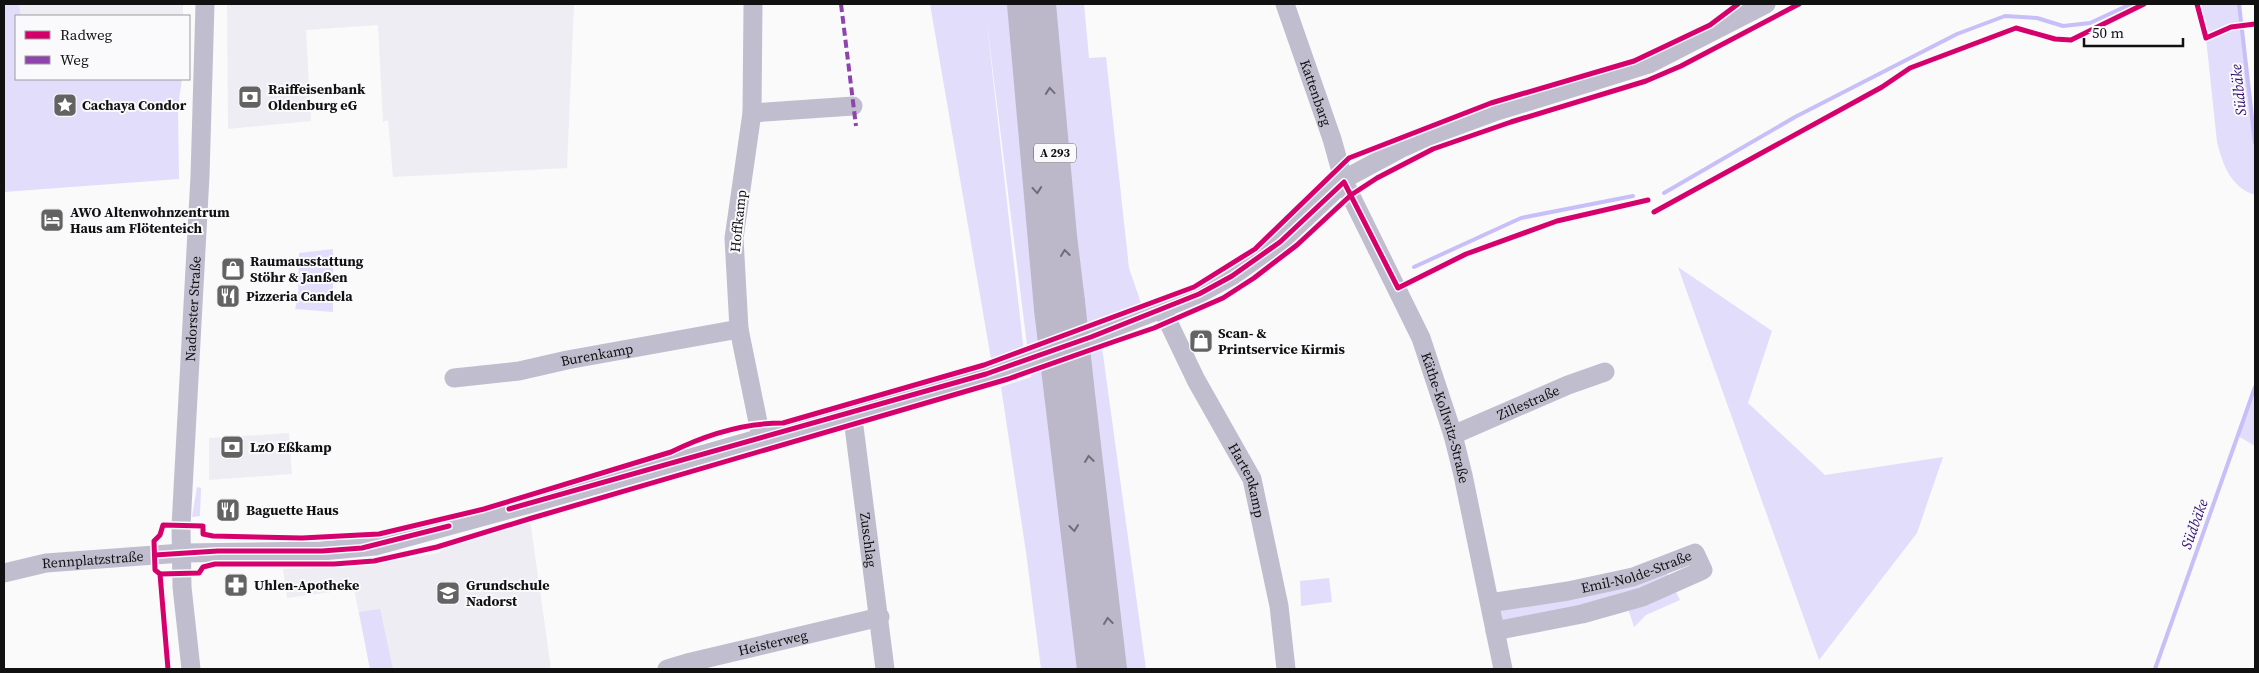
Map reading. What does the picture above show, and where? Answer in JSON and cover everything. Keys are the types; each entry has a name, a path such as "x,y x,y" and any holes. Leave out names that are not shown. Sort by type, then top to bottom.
{"highway":[{"name":"A 293","path":"1021,4 1069,389 1091,669"},
{"name":"A 293","path":"1042,4 1063,236 1060,305"},
{"name":"A 293","path":"1069,389 1114,669"}],"street":[{"name":"Nadorster Straße","path":"191,669 182,588 182,497 200,176 205,4"},
{"name":"Hoffkamp","path":"754,4 752,113 734,238 739,329 761,437"},
{"name":"Kattenbarg","path":"1285,4 1330,130 1344,182"},
{"name":"Rennplatzstraße","path":"4,573 46,564 182,553 327,550 375,546 1011,367 1162,309 1198,294 1232,276 1280,242 1344,182 1372,163 1426,136 1494,112 1649,64 1766,4"},
{"path":"752,113 853,106"},
{"name":"Käthe-Kollwitz-Straße","path":"1344,182 1421,338 1452,435 1503,669"},
{"name":"Hartenkamp","path":"1162,309 1196,380 1252,479 1279,606 1286,669"},
{"name":"Burenkamp","path":"454,378 519,371 567,360 739,329"},
{"name":"Zillestraße","path":"1452,435 1568,385 1605,372"},
{"name":"Zuschlag","path":"852,411 886,669"},
{"name":"Emil-Nolde-Straße","path":"1490,603 1568,591 1633,577 1695,553 1703,570 1642,598 1582,614 1495,631"},
{"name":"Heisterweg","path":"667,669 880,617"}],"shaded area":[{"path":"4,4 19,4 21,15 15,15 15,80 182,80 178,106 179,179 4,192"},
{"path":"19,4 183,4 183,15 21,15"},
{"path":"227,4 574,4 567,168 393,177 388,120 383,122 378,25 306,30 311,121 228,129"},
{"path":"930,4 1084,4 1089,58 1106,57 1129,268 1143,309 1101,340 1146,669 1041,669 1026,552 1001,387 1031,377 986,16 1024,353 992,365"},
{"path":"2197,4 2239,4 2255,153 2255,195 2240,187 2234,181 2225,167 2219,151 2206,38"},
{"path":"333,249 333,312 295,309 298,298 299,253"},
{"path":"1678,267 1772,331 1748,403 1825,475 1943,457 1917,533 1819,660"},
{"path":"2255,395 2255,446 2238,436"},
{"path":"289,433 292,474 209,480 209,438"},
{"path":"197,487 201,488 200,516 192,517"},
{"name":"Grundschule Nadorst","path":"530,520 551,669 370,669 354,589 287,598 283,569 355,567 438,553 453,542"},
{"path":"1663,565 1680,600 1646,615 1634,627 1626,602 1495,631 1490,603"},
{"path":"1329,578 1332,602 1301,606 1300,581"},
{"path":"380,609 393,669 370,669 359,612"}],"waterway":[{"path":"1664,193 1795,117 1957,34 2005,16 2037,18 2063,26 2090,23 2131,4"},
{"name":"Südbäke","path":"2239,4 2255,143"},
{"path":"1414,267 1521,218 1633,196"},
{"name":"Südbäke","path":"2155,669 2255,387"}],"marked path":[{"path":"841,4 856,126"}],"cycle path":[{"path":"168,669 160,574 155,570 154,541 160,535 163,525 203,526 203,534 213,536 302,538 379,534 484,509 671,452 711,435 754,425 783,423 984,365 1194,287 1255,249 1349,158 1491,103 1634,61 1710,25 1738,4"},
{"path":"160,574 199,573 203,567 215,564 334,564 374,561 437,547 1008,379 1154,328 1223,298 1254,278 1297,245 1351,195 1377,178 1433,149 1511,122 1646,81 1681,66 1799,4"},
{"path":"1654,212 1882,87 1910,68 2016,28 2055,39 2071,40 2144,4"},
{"path":"2197,4 2206,38 2231,27 2255,24"},
{"path":"509,509 986,374 1091,337 1199,294 1232,276 1280,242 1344,182 1398,288 1466,254 1557,221 1648,200"},
{"path":"155,555 218,551 322,551 362,548 449,526"}],"place":[{"name":"Raiffeisenbank Oldenburg eG","path":"250,97"},
{"name":"Cachaya Condor","path":"65,105"},
{"name":"AWO Altenwohnzentrum Haus am Flötenteich","path":"52,220"},
{"name":"Raumausstattung Stöhr & Janßen","path":"233,269"},
{"name":"Pizzeria Candela","path":"228,296"},
{"name":"Scan- & Printservice Kirmis","path":"1201,341"},
{"name":"LzO Eßkamp","path":"232,447"},
{"name":"Baguette Haus","path":"228,510"},
{"name":"Uhlen-Apotheke","path":"236,585"},
{"name":"Grundschule Nadorst","path":"448,593"}]}
